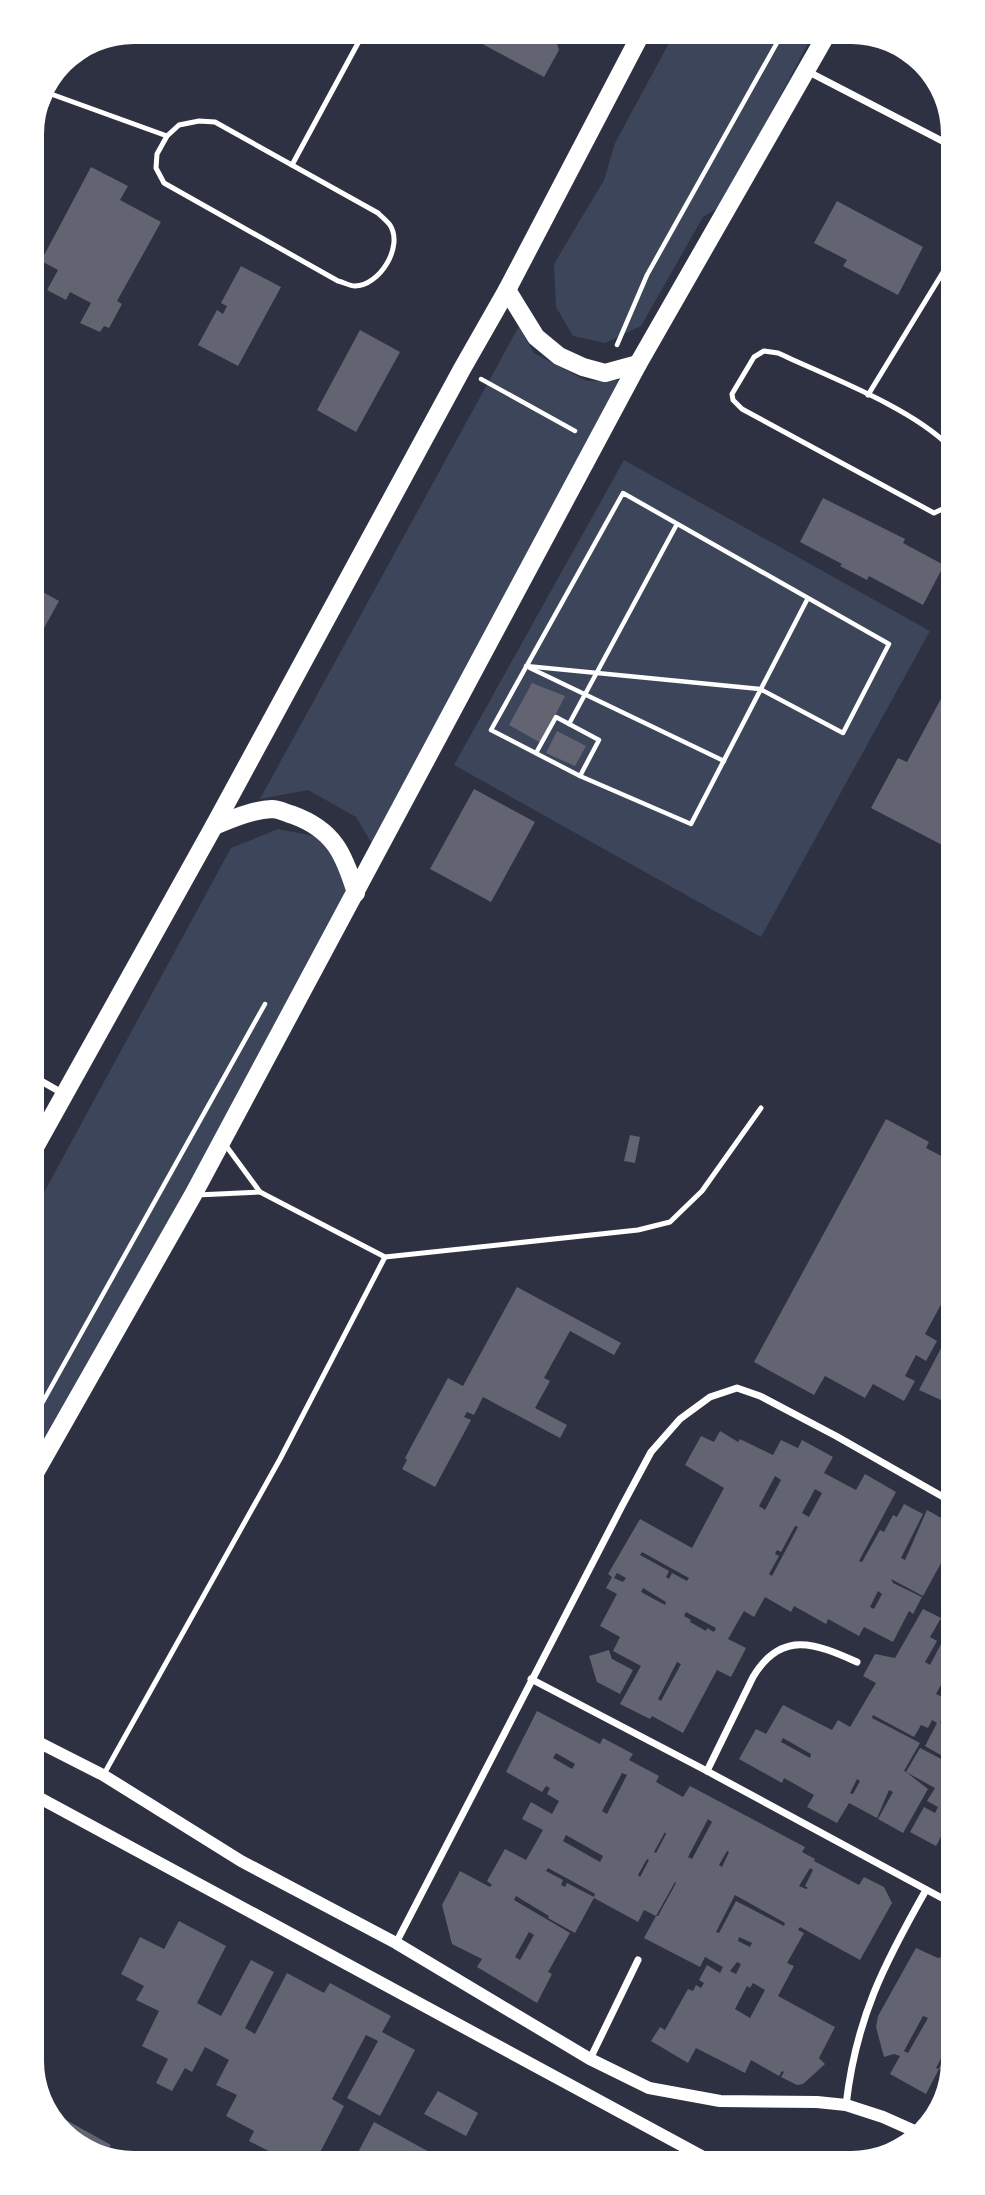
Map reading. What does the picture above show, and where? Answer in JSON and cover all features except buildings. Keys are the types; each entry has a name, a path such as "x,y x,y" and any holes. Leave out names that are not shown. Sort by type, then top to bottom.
{"main road":[{"path":"44,1131 214,826 462,369 508,290 636,44"},
{"path":"44,1457 193,1195 638,363 822,44"},
{"path":"508,290 536,337 559,356 605,373 638,363"},
{"path":"214,826 246,814 275,808 303,819 333,840 346,859 356,892"}],"street":[{"path":"806,71 941,140"},
{"path":"44,1082 65,1094"},
{"path":"396,1943 651,1452 680,1419 710,1397 737,1388 760,1396 836,1436 941,1496"},
{"path":"707,1771 753,1677 772,1653 789,1644 808,1645 827,1648 857,1662"},
{"path":"531,1679 941,1897"},
{"path":"44,1745 103,1775 241,1861 396,1943 590,2059 649,2088 720,2101 846,2105 910,2129"},
{"path":"44,1800 692,2151"},
{"path":"846,2105 850,2069 874,1988 890,1953 926,1889"},
{"path":"590,2059 638,1960"}],"lane":[{"path":"292,165 358,44"},
{"path":"53,94 167,136"},
{"path":"199,121 215,122 378,213 391,227 394,240 383,270 368,282 355,286 338,281 164,183 156,168 157,154 167,136 179,125 199,121"},
{"path":"868,395 941,275"},
{"path":"941,439 928,427 868,395 778,353 764,351 754,357 732,394 733,400 742,409 934,513 941,510"},
{"path":"222,1140 260,1192 385,1257 638,1230 670,1222 702,1191 761,1108"},
{"path":"193,1195 260,1192"},
{"path":"103,1775 280,1460 385,1257"}],"path":[{"path":"605,373 647,275 776,44"},
{"path":"462,369 596,442"},
{"path":"568,443 580,419"},
{"path":"526,666 760,689 843,733 890,644 623,493 526,666 491,730 580,776 691,824 760,689 808,598"},
{"path":"569,724 677,524"},
{"path":"526,666 724,761"},
{"path":"536,753 556,717 598,740 580,776"},
{"path":"44,1400 271,992"}],"shaded area":[{"path":"669,44 808,44 723,205 703,217 641,326 605,343 573,336 556,307 554,264 604,180 615,143"},
{"path":"519,326 534,353 587,381 629,380 377,852 356,817 308,790 260,799"},
{"path":"624,460 930,631 761,937 454,765"},
{"path":"278,829 315,836 340,854 346,895 44,1449 44,1192 231,848"}]}
